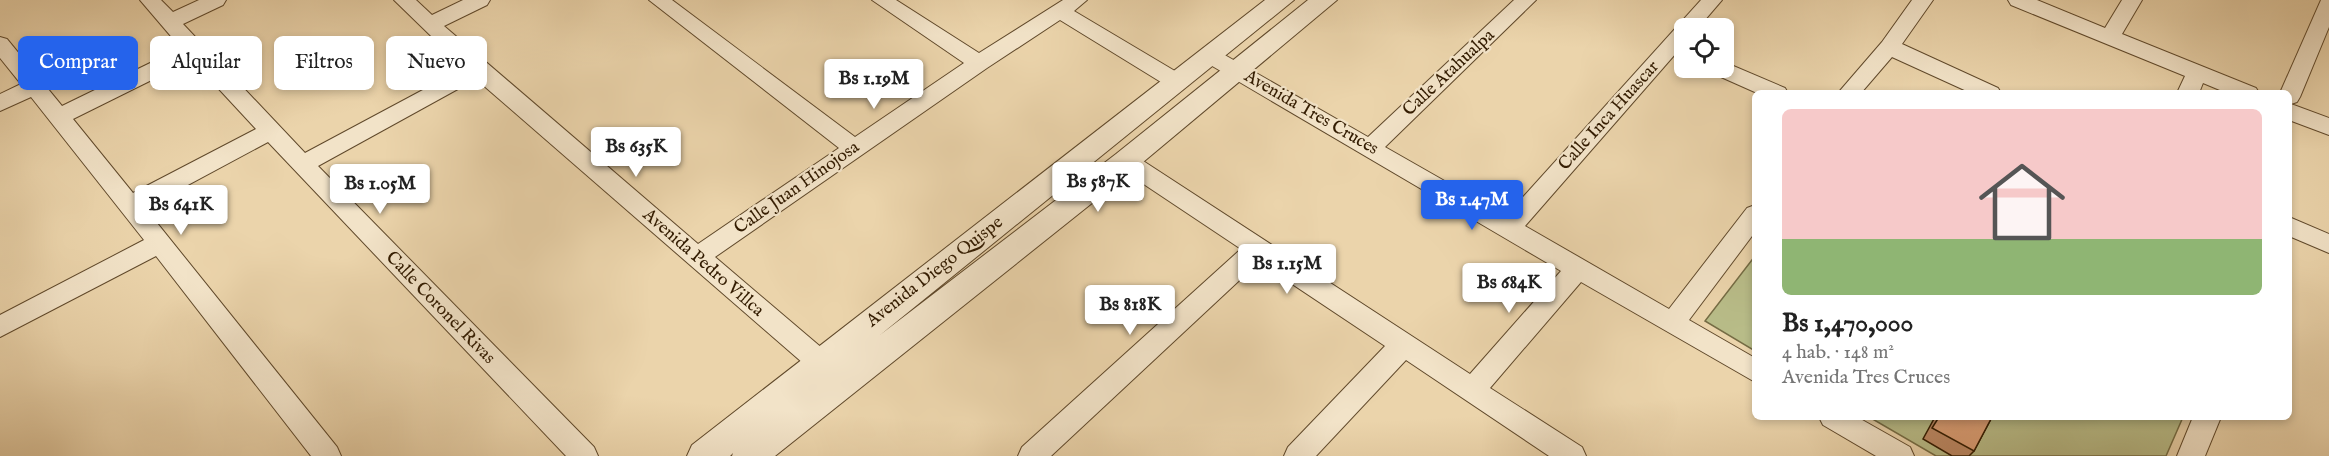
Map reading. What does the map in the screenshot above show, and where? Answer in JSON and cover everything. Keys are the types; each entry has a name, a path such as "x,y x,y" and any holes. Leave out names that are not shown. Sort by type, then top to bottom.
{"street":[{"name":"Calle Coronel Rivas","path":"150,0 182,36"},
{"path":"170,22 216,0"},
{"name":"Avenida Pedro Villca","path":"404,0 444,36"},
{"path":"431,24 480,0"},
{"path":"659,0 854,148"},
{"path":"882,0 979,63"},
{"name":"Avenida Diego Quispe","path":"749,456 830,373 1209,55 1281,0"},
{"name":"Avenida Diego Quispe","path":"704,456 830,373 1126,161 1324,0"},
{"name":"Calle Atahualpa","path":"1371,147 1526,0"},
{"name":"Calle Inca Huascar","path":"1698,18 1712,0"},
{"path":"1852,90 1889,47 1923,0"},
{"path":"2018,0 2241,90"},
{"path":"2110,37 2132,0"},
{"path":"2292,90 2329,3"},
{"path":"1069,6 1177,82"},
{"name":"Calle Juan Hinojosa","path":"697,257 979,63 1069,6"},
{"path":"0,44 18,67"},
{"path":"1889,47 1983,90"},
{"name":"Calle Inca Huascar","path":"1509,228 1674,48"},
{"name":"Avenida Tres Cruces","path":"1209,55 1752,369"},
{"path":"58,117 150,72"},
{"path":"2189,90 2198,72"},
{"path":"1734,74 1770,90"},
{"name":"Avenida Pedro Villca","path":"487,77 830,373"},
{"path":"0,103 27,90"},
{"path":"36,90 130,205 327,456"},
{"name":"Calle Coronel Rivas","path":"232,90 584,456"},
{"path":"303,164 439,90"},
{"path":"2292,112 2329,127"},
{"path":"130,205 271,131"},
{"path":"1126,161 1402,346 1473,389 1572,456"},
{"path":"1672,323 1752,218"},
{"path":"2292,227 2329,244"},
{"path":"0,327 160,243"},
{"path":"1032,456 1257,249"},
{"path":"1473,389 1578,268"},
{"path":"1298,456 1402,346"},
{"path":"1838,420 1900,456"},
{"path":"2191,456 2206,420"}],"green space":[{"path":"1752,260 1752,349 1705,321"},
{"path":"1874,420 2182,420 2166,456 1936,456"}],"building":[{"path":"1937,420 1990,420 1974,451 1932,428"}]}
